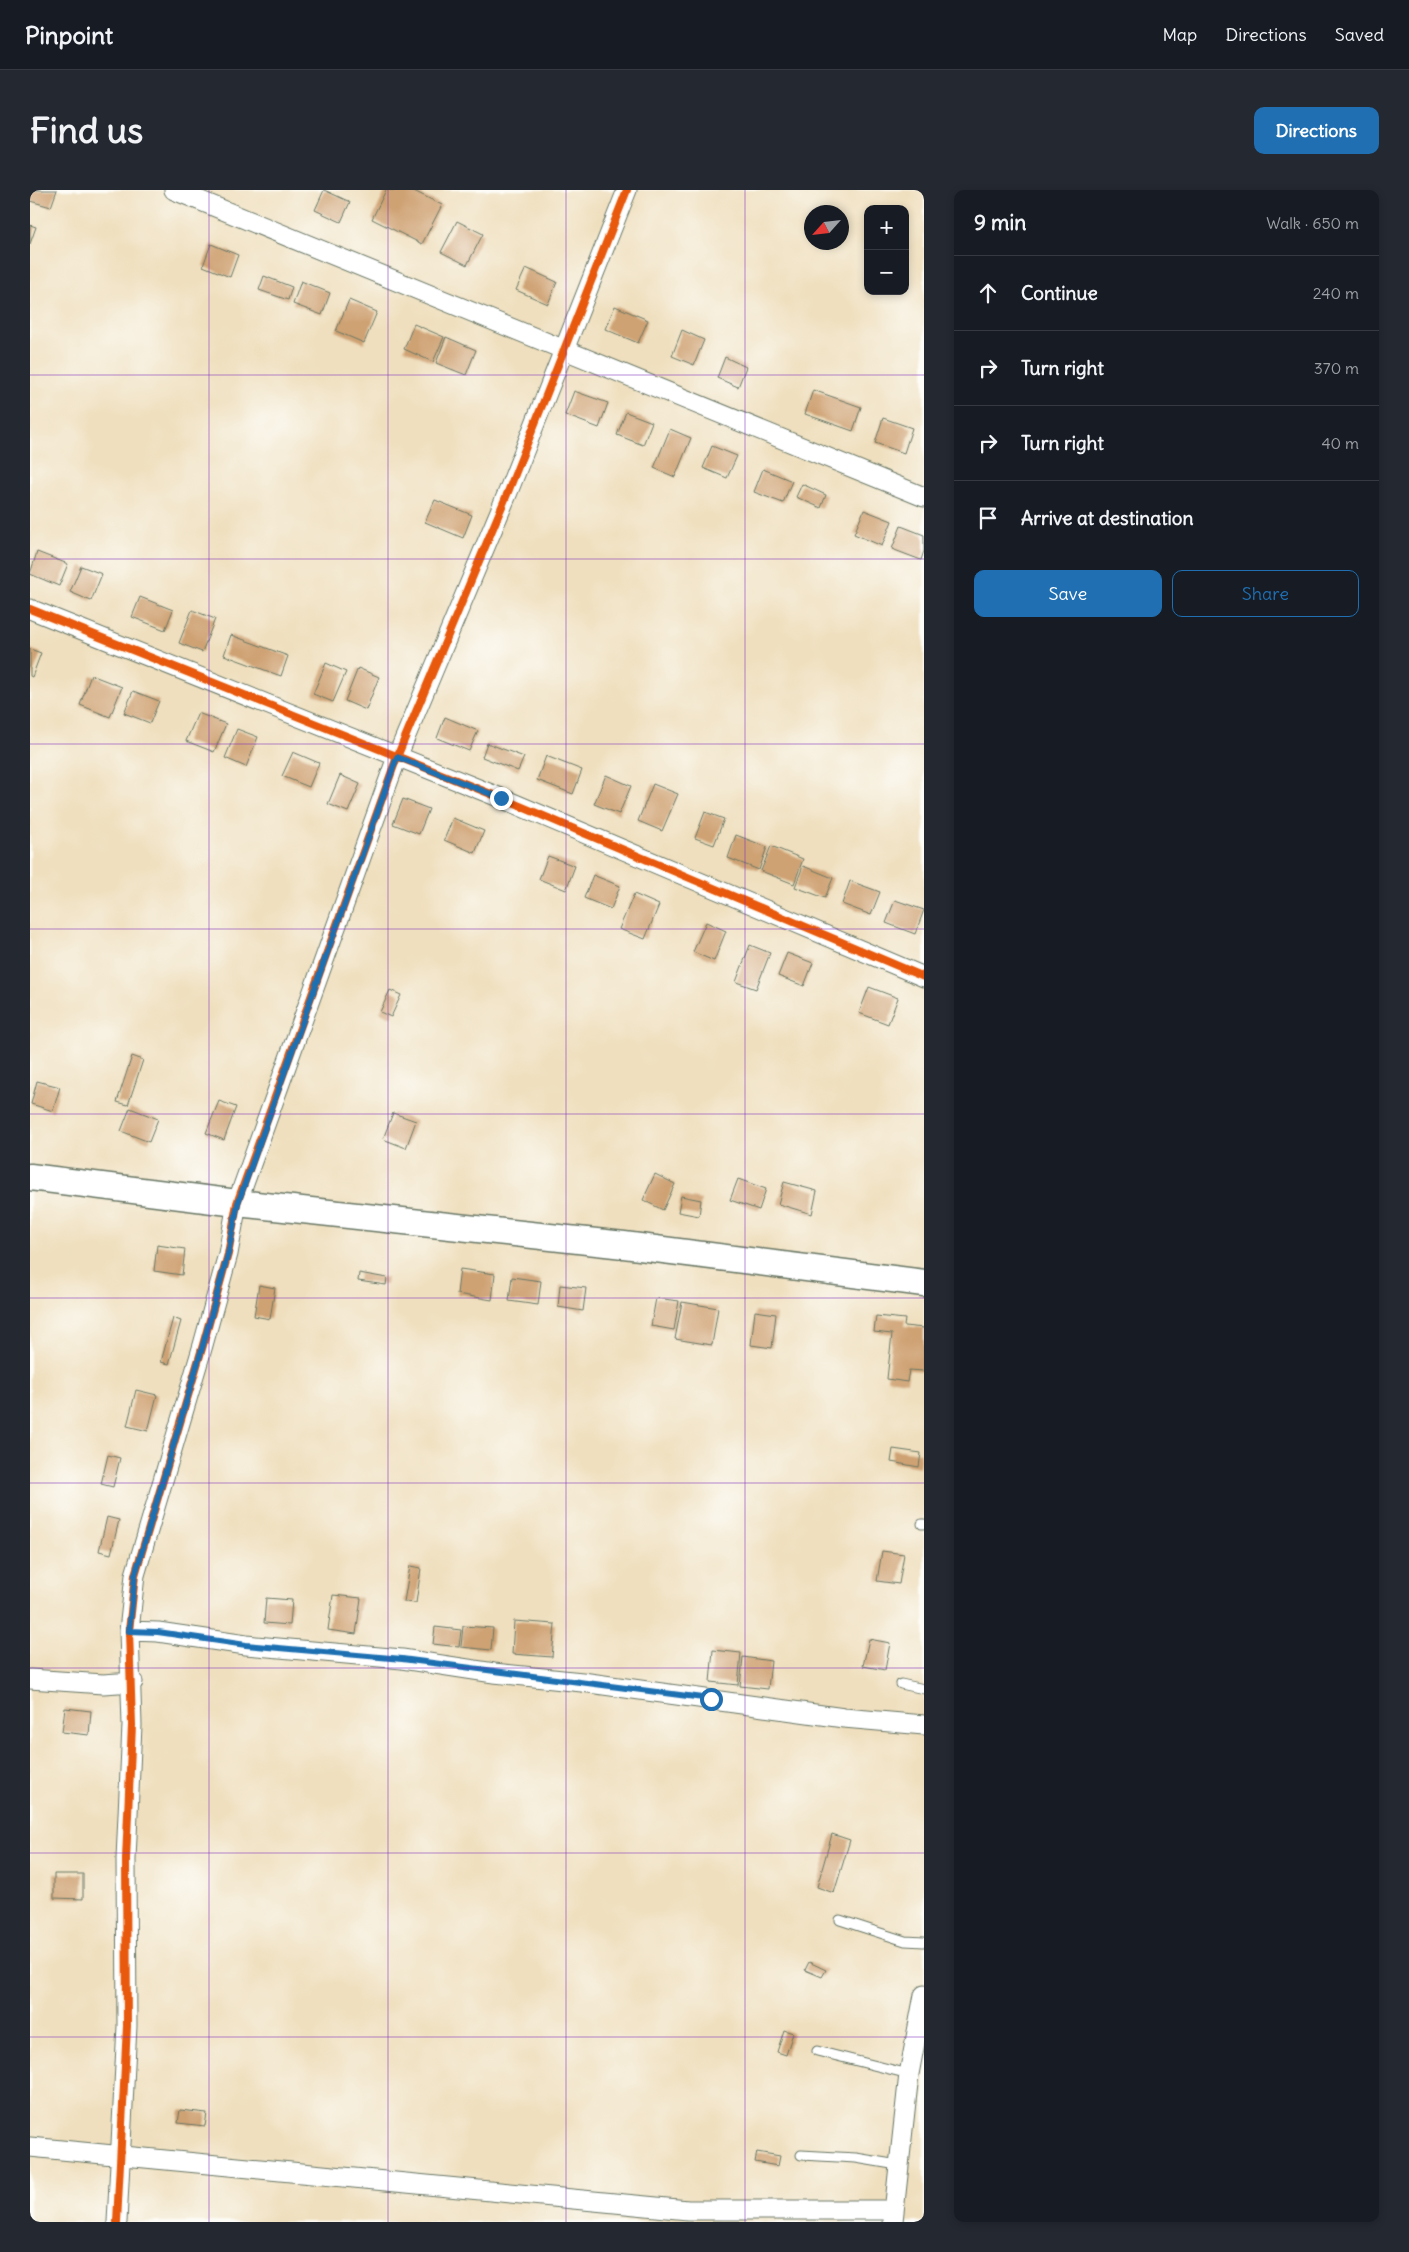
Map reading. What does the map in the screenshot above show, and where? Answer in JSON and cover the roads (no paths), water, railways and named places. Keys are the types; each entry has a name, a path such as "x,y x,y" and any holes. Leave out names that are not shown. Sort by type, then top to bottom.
{"street":[{"path":"174,190 924,497"},
{"path":"117,2222 127,2026 126,1859 132,1682 129,1631 135,1575 208,1327 228,1254 238,1203 397,757 508,492 627,190"},
{"path":"30,609 397,757 924,977"},
{"path":"30,1177 238,1203 624,1245 924,1283"},
{"path":"129,1631 158,1632 246,1645 402,1659 494,1673 619,1686 844,1718 924,1725"},
{"path":"30,1679 103,1684 132,1682"},
{"path":"30,2147 688,2210 893,2216 909,2074 924,1995"}],"lane":[{"path":"901,1684 924,1689"},
{"path":"840,1920 905,1941 924,1942"},
{"path":"817,2051 909,2074"},
{"path":"801,2155 856,2158 898,2165"}]}
